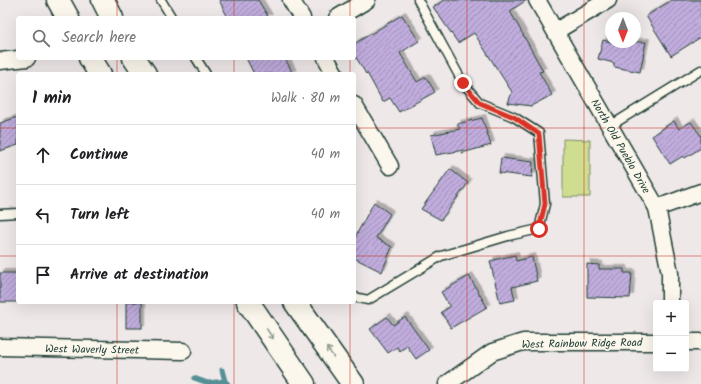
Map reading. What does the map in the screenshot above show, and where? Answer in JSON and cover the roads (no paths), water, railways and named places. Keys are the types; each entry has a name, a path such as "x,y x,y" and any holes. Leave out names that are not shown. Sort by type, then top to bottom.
{"main road":[{"path":"58,0 67,16"},
{"path":"103,0 111,16"},
{"path":"91,60 99,72"},
{"path":"135,60 144,72"},
{"path":"249,304 304,384"},
{"path":"296,304 353,384"}],"street":[{"path":"291,0 301,16"},
{"path":"340,16 367,0"},
{"name":"North Old Pueblo Drive","path":"537,0 657,208 670,273 670,300"},
{"path":"556,31 608,0"},
{"path":"0,61 16,59"},
{"path":"327,60 335,72"},
{"path":"356,108 390,166"},
{"path":"657,208 701,192"},
{"name":"West Rainbow Ridge Road","path":"447,384 492,352 523,342 653,342"},
{"path":"689,342 701,342"},
{"name":"West Waverly Street","path":"0,347 183,351"}],"lane":[{"path":"162,0 171,16"},
{"path":"356,297 368,300 441,256 508,236 539,229 545,204 539,134 514,117 480,103 463,83 418,0"},
{"path":"197,60 205,72"},
{"path":"610,126 701,70"},
{"path":"0,214 16,213"}],"waterway":[{"path":"222,370 225,381 228,384"},
{"path":"194,378 208,383 225,381"}]}
